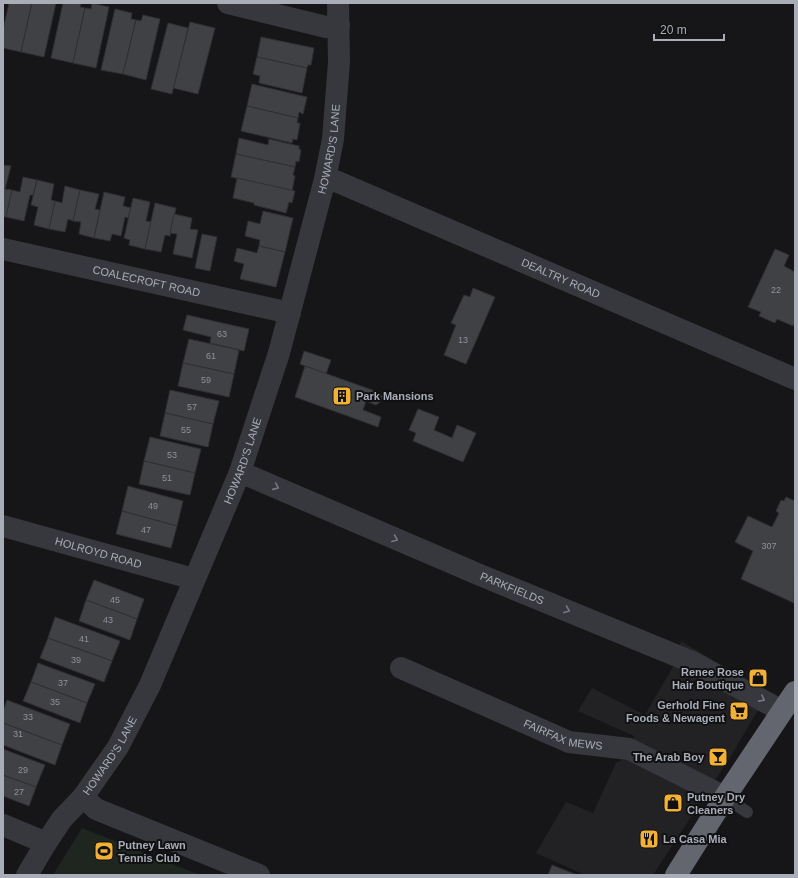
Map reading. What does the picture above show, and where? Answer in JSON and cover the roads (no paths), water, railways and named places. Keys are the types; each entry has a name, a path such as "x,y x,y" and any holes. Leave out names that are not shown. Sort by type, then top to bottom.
{"highway":[{"path":"676,875 725,797 795,692"}],"street":[{"path":"228,3 326,27 339,25"},
{"name":"HOWARD'S LANE","path":"27,875 62,819 83,797 118,747 150,685 240,472 279,353 325,179 333,139 339,62 338,3"},
{"name":"DEALTRY ROAD","path":"325,179 338,182 795,380"},
{"name":"COALECROFT ROAD","path":"3,249 290,313"},
{"name":"PARKFIELDS","path":"240,472 480,575 692,662 782,711"},
{"name":"HOLROYD ROAD","path":"3,526 194,579"},
{"name":"FAIRFAX MEWS","path":"401,668 569,742 629,749 725,797"},
{"path":"83,797 96,809 259,875"},
{"path":"3,825 46,843"}],"lane":[{"path":"725,797 747,812"}],"place":[{"name":"Park Mansions","path":"342,396"},
{"name":"Renee Rose Hair Boutique","path":"758,678"},
{"name":"Gerhold Fine Foods & Newagent","path":"739,711"},
{"name":"The Arab Boy","path":"718,757"},
{"name":"Putney Dry Cleaners","path":"673,803"},
{"name":"La Casa Mia","path":"649,839"},
{"name":"Putney Lawn Tennis Club","path":"104,851"}]}
